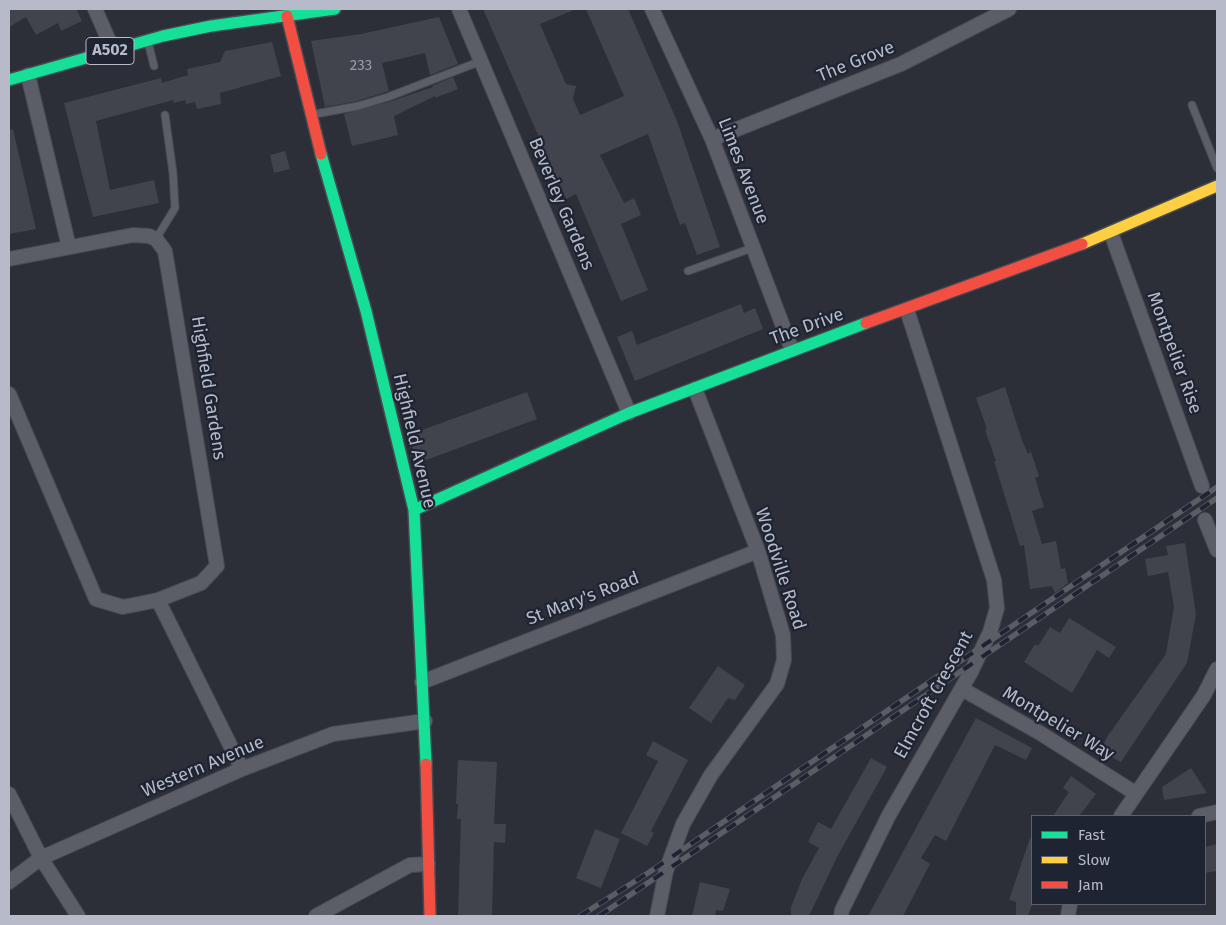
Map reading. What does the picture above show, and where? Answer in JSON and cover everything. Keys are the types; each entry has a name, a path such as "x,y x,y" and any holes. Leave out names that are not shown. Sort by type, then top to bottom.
{"street":[{"path":"95,9 113,50"},
{"name":"A502","path":"9,80 148,40 267,13 287,16 335,9"},
{"name":"Beverley Gardens","path":"459,9 629,413"},
{"name":"Limes Avenue","path":"652,9 712,139 792,350"},
{"name":"The Grove","path":"712,139 901,64 1009,9"},
{"name":"Highfield Avenue","path":"287,16 310,116 366,311 414,510 422,682 426,721 430,916"},
{"path":"28,75 69,247"},
{"name":"The Drive","path":"414,510 629,413 792,350 907,310 1111,233 1217,186"},
{"name":"Montpelier Rise","path":"1111,233 1202,486"},
{"path":"9,259 133,234 156,239"},
{"name":"Highfield Gardens","path":"9,394 96,599 123,607 158,600 201,583 217,566 168,259 156,239"},
{"name":"Elmcroft Crescent","path":"841,916 842,910 889,815 962,689 990,632 997,608 994,580 907,310"},
{"name":"Woodville Road","path":"657,916 669,860 686,817 706,782 777,684 782,670 783,635 758,551 695,389"},
{"path":"1206,520 1217,550"},
{"name":"St Mary's Road","path":"422,682 758,551"},
{"path":"158,600 242,770"},
{"path":"1121,815 1204,695 1217,669"},
{"name":"Montpelier Way","path":"962,689 1040,733 1135,793"},
{"name":"Western Avenue","path":"9,882 41,858 242,770 333,734 426,721"},
{"path":"9,794 41,858 78,916"},
{"path":"1204,815 1217,812"},
{"path":"316,916 410,865 428,864"}],"lane":[{"path":"148,40 154,66"},
{"path":"310,116 358,106 388,97 481,61"},
{"path":"1192,105 1217,168"},
{"path":"156,239 175,208 173,173 165,115"},
{"path":"688,271 752,248"}],"building":[{"path":"9,9 76,9 82,21 61,31 58,23 36,35 26,17 9,27"},
{"path":"483,9 576,9 540,24 566,84 576,86 573,99 580,115 624,96 586,9 628,9 677,121 720,247 697,255 685,223 680,225 648,134 600,155 624,203 634,198 641,215 621,224 648,290 621,301 576,194 566,199"},
{"path":"439,17 458,64 430,75 425,53 382,63 389,91 357,101 325,107 311,41 361,34"},
{"path":"272,42 281,76 220,93 221,104 197,109 195,102 186,104 185,100 174,103 173,100 96,121 110,190 154,180 159,203 93,217 64,103 161,78 162,83 188,75 187,69 220,62 225,51"},
{"path":"453,77 458,89 435,98 435,96 394,116 398,135 352,146 344,114 392,101 433,87"},
{"path":"13,129 36,229 9,234 9,130"},
{"path":"285,151 290,169 274,173 270,155"},
{"path":"741,304 744,313 755,308 763,329 635,381 617,337 632,331 637,345"},
{"path":"1005,387 1022,440 1028,454 1031,452 1039,476 1035,478 1044,507 1032,511 1042,544 1056,541 1061,569 1065,568 1068,583 1055,593 1052,586 1030,589 1024,545 1020,546 994,461 996,461 985,430 987,429 976,398"},
{"path":"527,392 537,419 418,463 408,435"},
{"path":"1185,543 1196,614 1187,663 1121,762 1100,751 1107,737 1166,654 1174,607 1168,572 1148,576 1145,559 1168,555 1166,546"},
{"path":"1069,618 1116,647 1109,658 1097,650 1072,693 1024,662 1035,644 1038,646 1050,627 1060,633"},
{"path":"718,666 745,685 735,700 728,698 711,723 689,708"},
{"path":"976,718 1032,748 1026,760 995,745 946,841 935,835 921,858 930,864 903,916 868,916"},
{"path":"653,741 688,760 651,831 654,833 647,846 621,833 658,761 646,755"},
{"path":"871,758 887,767 837,857 809,916 791,916 791,907 802,879 819,848 808,842 818,822 831,829"},
{"path":"458,760 497,762 494,824 506,824 505,843 494,842 492,916 458,916 461,819 457,819 458,804 456,804"},
{"path":"1191,768 1207,793 1164,800 1162,787"},
{"path":"1071,776 1096,794 1080,815 1054,815 1069,792 1063,788"},
{"path":"595,829 620,839 601,888 576,878"},
{"path":"1031,838 1032,905 1028,916 1016,916 1016,902 1009,900"},
{"path":"1217,844 1217,871 1206,873 1206,847"},
{"path":"700,882 730,889 723,911 716,910 715,916 692,916"}],"railway":[{"path":"580,916 648,873 1217,487"},
{"path":"599,916 1217,498"}],"traffic: fast":[{"path":"9,80 163,36 211,26 335,9"},
{"path":"321,154 366,311 414,510 426,764"},
{"path":"414,510 629,413 866,323"}],"traffic: slow":[{"path":"1082,244 1217,186"}],"traffic: jam":[{"path":"287,16 321,154"},
{"path":"866,323 1082,244"},
{"path":"426,764 430,916"}]}
